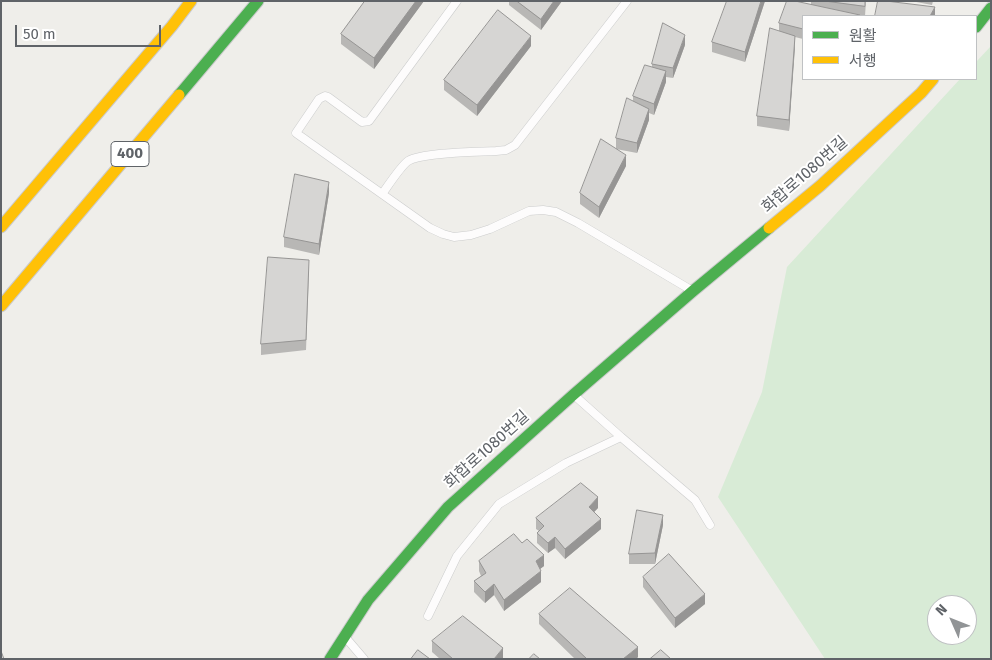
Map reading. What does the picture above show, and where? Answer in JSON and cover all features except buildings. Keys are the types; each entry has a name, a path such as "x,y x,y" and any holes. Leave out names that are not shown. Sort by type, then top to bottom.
{"main road":[{"path":"1,227 172,26 191,1"},
{"name":"400","path":"1,306 258,1"},
{"path":"977,26 991,8"},
{"name":"화합로1080번길","path":"330,659 368,600 448,507 573,394 820,186 922,93 932,80"}],"lane":[{"path":"457,1 369,121 362,122 325,96 319,99 296,133 430,228 443,234 454,237 471,235 490,229 529,211 543,210 556,212 693,291"},
{"path":"382,194 408,161 431,155 506,150 515,145 627,1"},
{"path":"573,394 695,500 710,525"},
{"path":"428,616 457,556 499,504 566,463 621,437"},
{"path":"345,636 364,659"}],"green space":[{"path":"991,46 991,659 825,659 718,497 762,392 787,267 959,80 977,80 977,61"}],"traffic: fast":[{"path":"179,95 258,1"},
{"path":"977,26 991,8"},
{"path":"330,659 368,600 448,507 573,395 769,228"}],"traffic: slow":[{"path":"1,227 172,26 191,1"},
{"path":"769,228 820,186 921,93 932,80"},
{"path":"1,306 179,95"}]}
